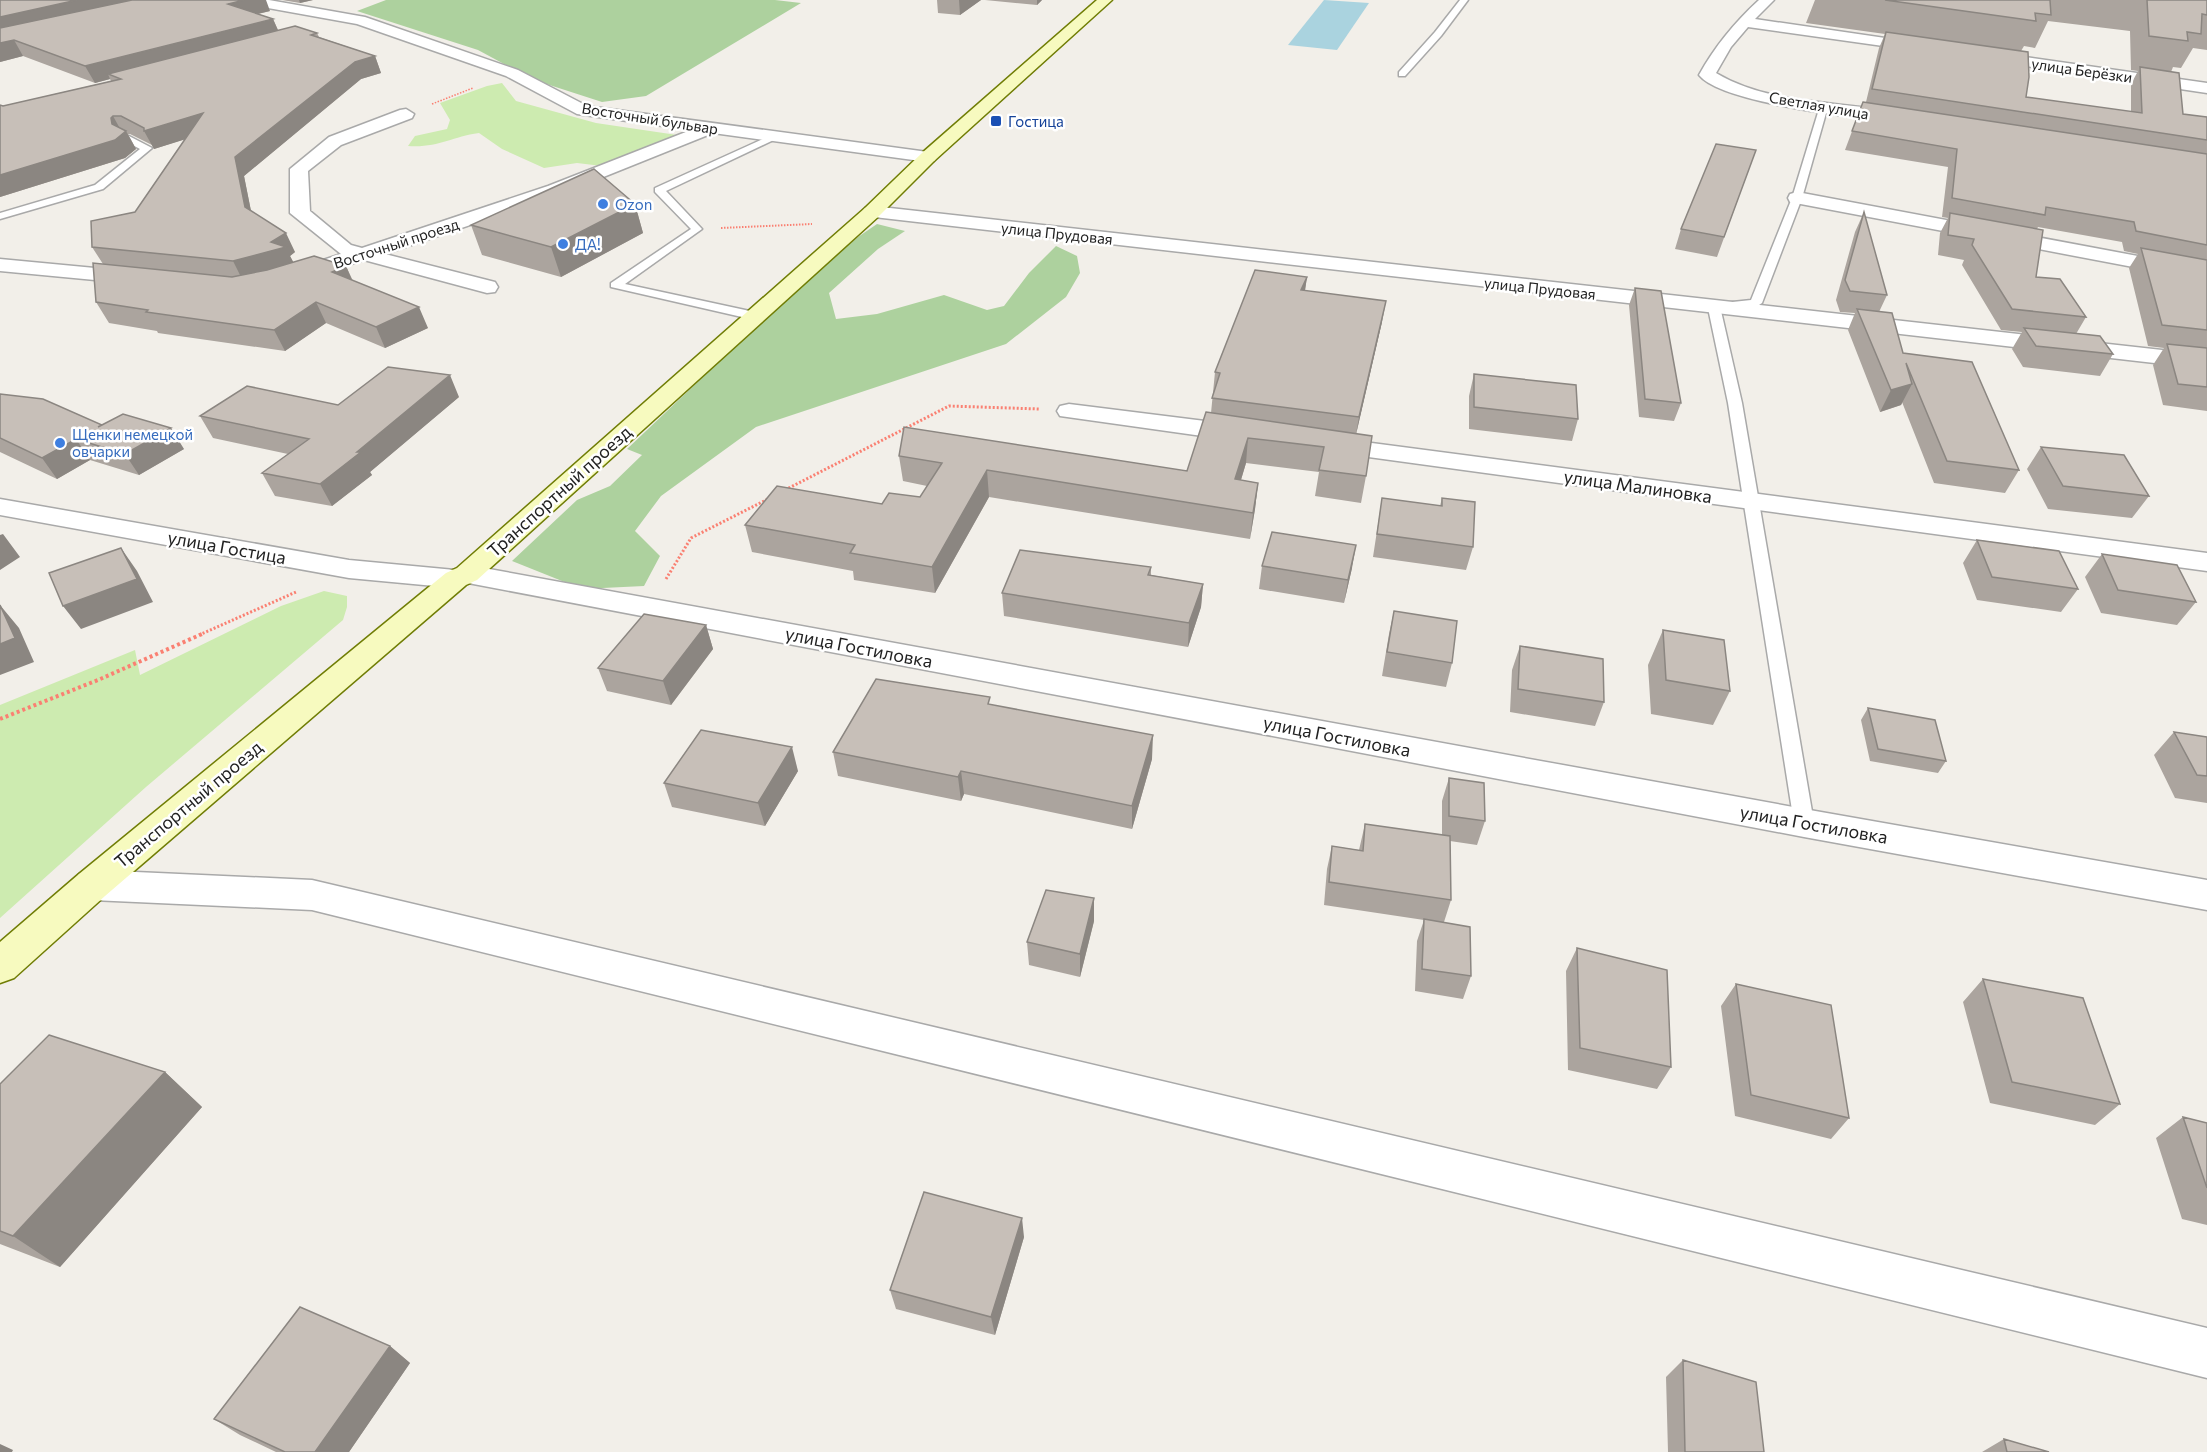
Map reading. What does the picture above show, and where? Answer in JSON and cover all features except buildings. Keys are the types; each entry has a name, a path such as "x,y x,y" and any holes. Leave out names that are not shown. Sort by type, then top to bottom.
{"main road":[{"name":"Транспортный проезд","path":"0,966 92,885 461,576 872,212 928,157 1105,0"}],"street":[{"name":"Восточный бульвар","path":"246,0 325,21 360,20 512,73 583,110 708,129 928,157"},
{"name":"Светлая улица","path":"1767,0 1743,22 1707,75 1716,83 1736,90 1917,121"},
{"path":"325,21 349,3"},
{"path":"1743,22 1940,50"},
{"name":"улица Берёзки","path":"1963,53 2207,88"},
{"path":"406,114 335,141 299,169 300,213 344,249 487,286"},
{"name":"Восточный проезд","path":"280,281 579,184 708,129"},
{"path":"1797,198 2207,275"},
{"name":"улица Прудовая","path":"872,212 2207,362"},
{"path":"0,265 160,280"},
{"path":"1069,411 1269,437"},
{"name":"улица Малиновка","path":"1304,442 2207,562"},
{"name":"улица Гостица","path":"0,507 349,569 461,576"},
{"name":"улица Гостиловка","path":"461,576 648,607 1804,823 2207,895"},
{"path":"92,885 312,895 2207,1353"}],"lane":[{"path":"1402,74 1438,34 1464,0"},
{"path":"1804,823 1735,403 1714,308 1756,303 1797,198 1824,106"},
{"path":"755,316 615,285 697,229 659,190 775,137"},
{"path":"0,216 99,187 147,148 126,138"}],"path":[{"path":"406,114 512,73"},
{"path":"697,229 820,223"},
{"path":"784,491 949,406 1069,411"},
{"path":"648,607 691,538 774,496"},
{"path":"0,719 98,680 349,569"}],"green space":[{"path":"386,0 775,0 801,3 646,96 602,102 534,80 478,50 357,11"},
{"path":"502,83 516,101 596,123 677,135 610,167 577,163 544,168 502,149 479,133 436,144 408,146 415,136 447,129 450,120 440,103"},
{"path":"877,224 905,231 878,249 829,293 836,319 877,314 944,295 987,310 1004,306 1029,273 1056,246 1077,256 1080,273 1066,297 1006,344 756,427 661,496 635,531 660,556 644,586 582,589 512,561 577,500 610,486 642,455 627,449 802,283"},
{"path":"324,591 347,596 347,607 343,620 146,787 0,918 0,705 135,650 140,675 281,606"}],"water":[{"path":"1324,0 1369,3 1337,50 1288,45"}],"place":[{"name":"Гостица","path":"996,121"},
{"name":"Ozon","path":"603,204"},
{"name":"ДА!","path":"563,244"},
{"name":"Щенки немецкой овчарки","path":"60,443"}]}
